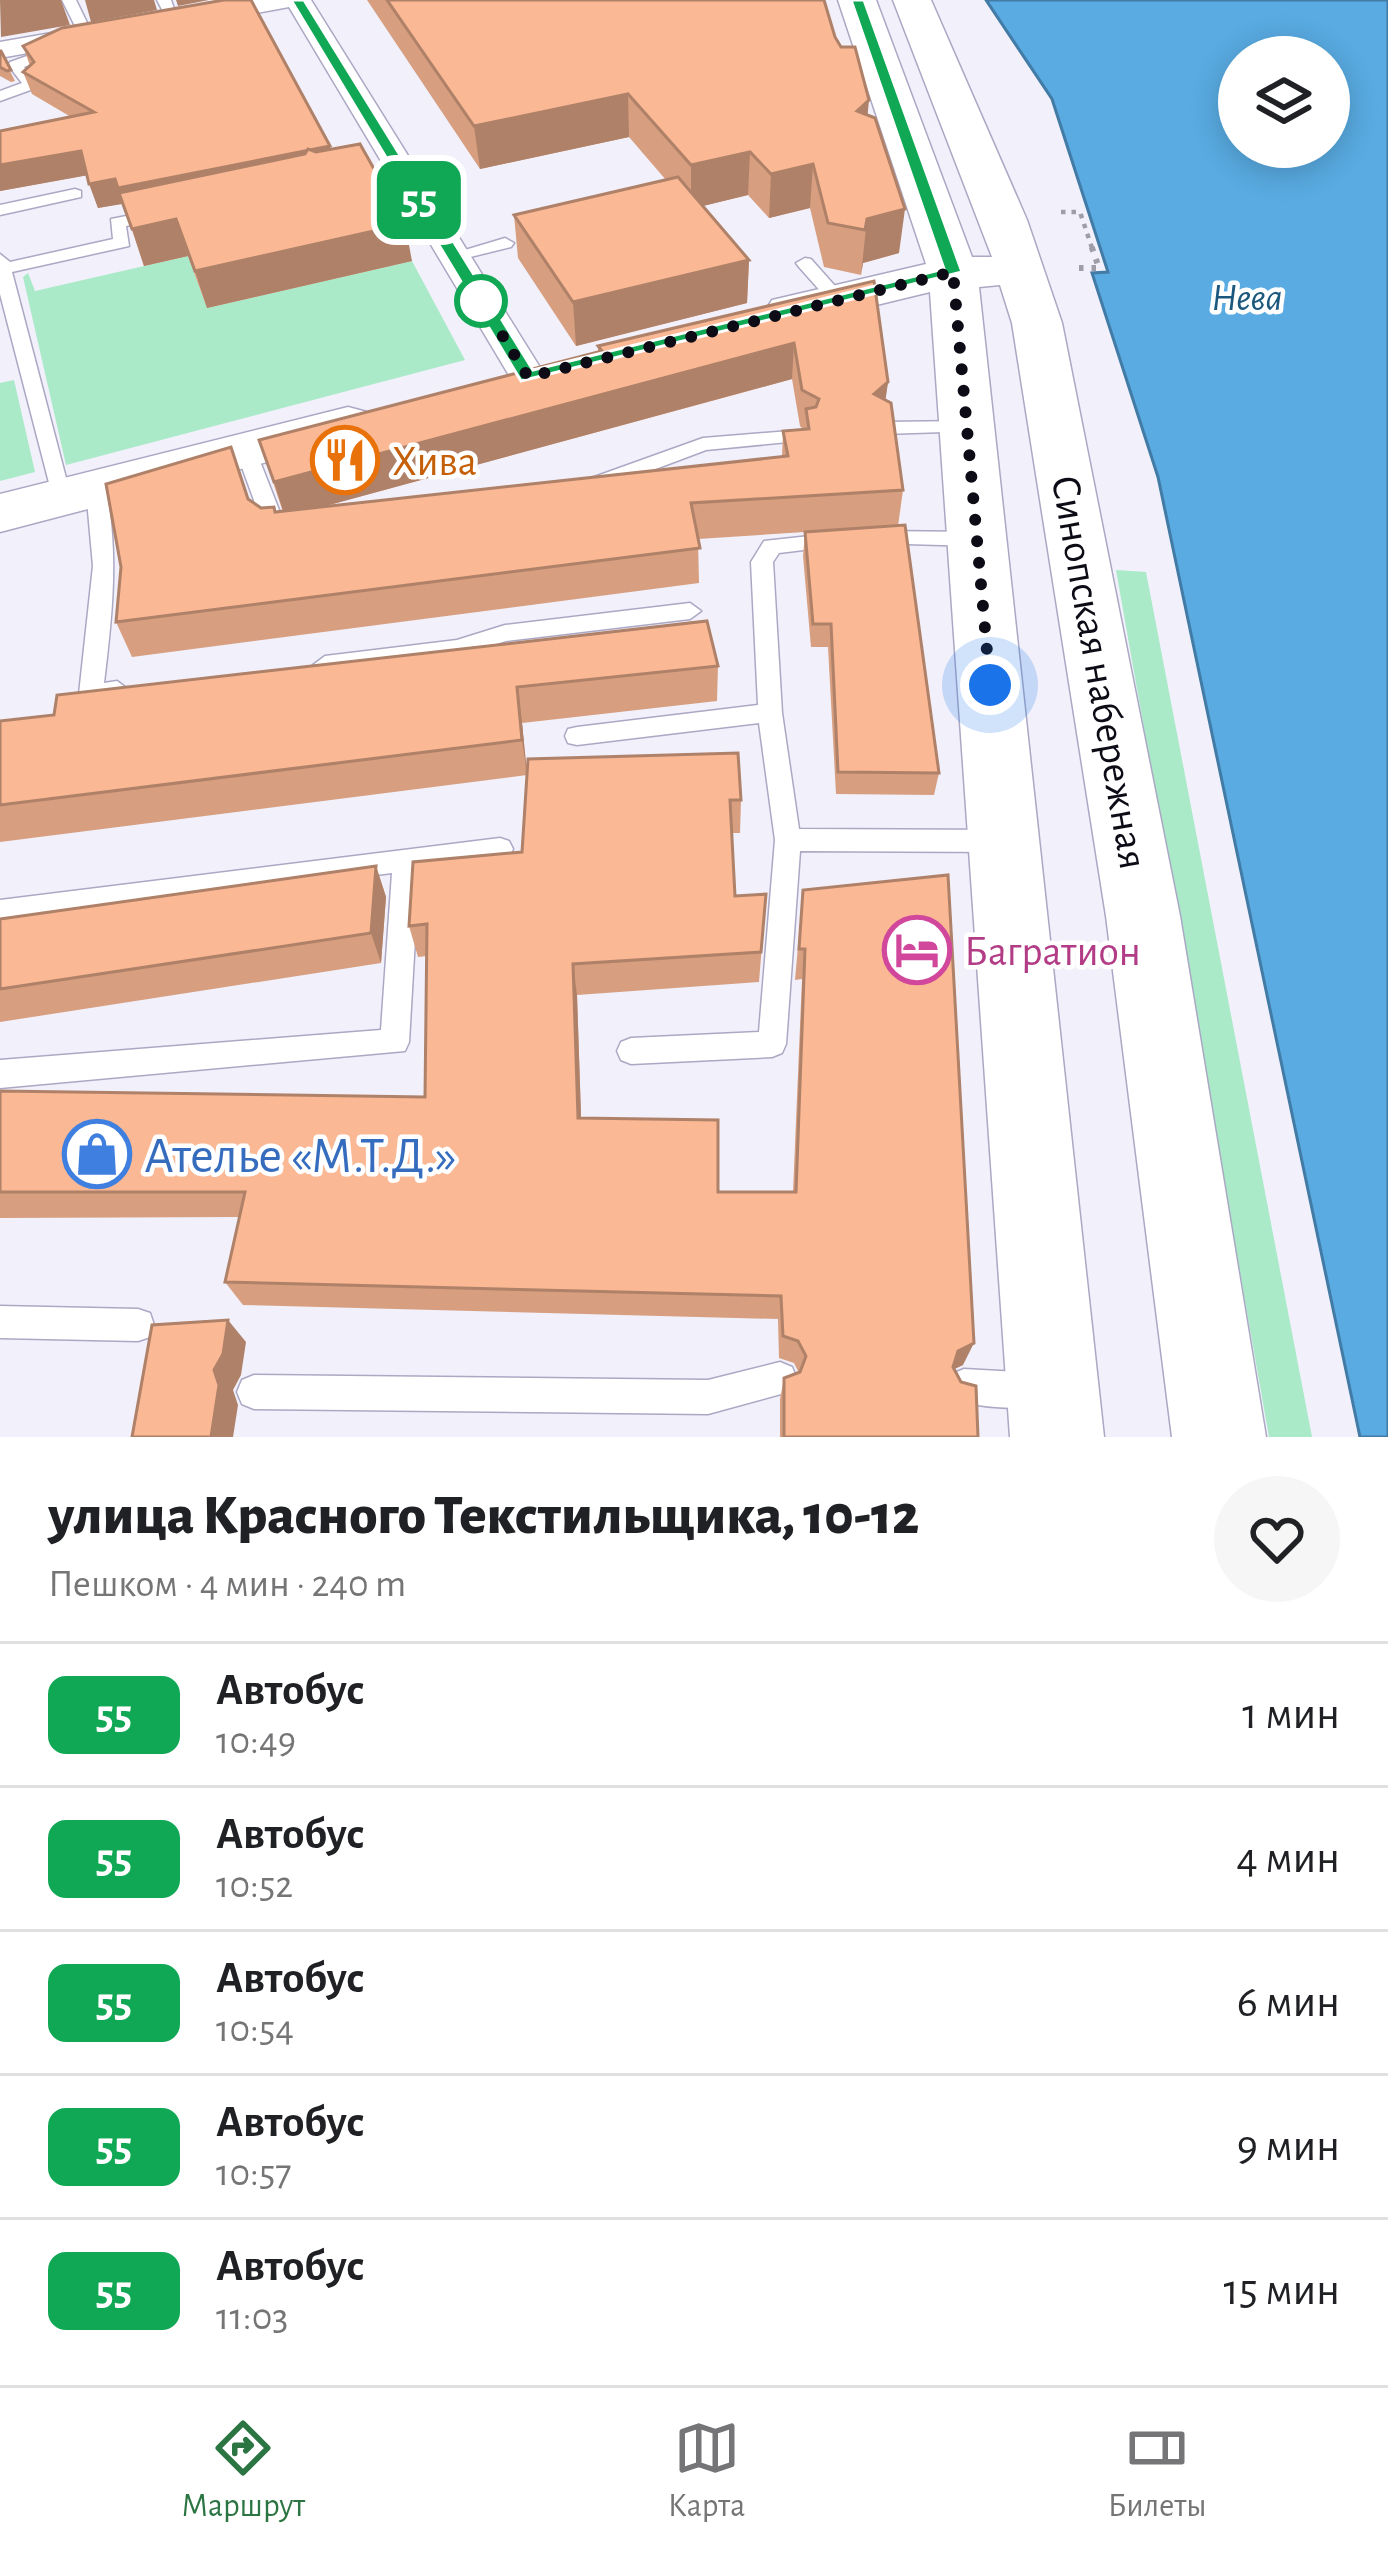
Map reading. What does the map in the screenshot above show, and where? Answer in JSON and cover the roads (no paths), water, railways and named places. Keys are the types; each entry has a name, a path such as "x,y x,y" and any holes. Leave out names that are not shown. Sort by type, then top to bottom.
{"main road":[{"path":"857,0 904,151 953,272 1055,1414"},
{"name":"Синопская набережная","path":"912,0 1022,272 1058,424 1144,916 1220,1437"},
{"path":"748,321 821,281 1022,272"},
{"path":"0,513 398,411"}],"street":[{"path":"164,14 286,0"},
{"path":"298,0 390,165 454,256 528,377"},
{"path":"0,50 97,33"}],"lane":[{"path":"69,0 97,33"},
{"path":"0,96 31,85 15,65 58,50 55,41"},
{"path":"0,210 76,194"},
{"path":"136,688 91,694 104,590 105,531 78,493 2,264 123,242 117,223 180,210"},
{"path":"454,256 506,243"},
{"path":"884,428 967,427"},
{"path":"558,493 703,444 802,436"},
{"path":"246,451 275,533 299,530"},
{"path":"631,1051 772,1044 788,840 770,713 762,562 772,546 899,537 976,538"},
{"path":"297,668 457,648 505,633 690,611"},
{"path":"577,736 770,713"},
{"path":"788,840 1004,841"},
{"path":"0,911 500,849"},
{"path":"0,1074 395,1042 406,861"},
{"path":"0,1322 138,1325"},
{"path":"254,1392 708,1396 780,1379"},
{"path":"964,1385 1055,1414"}],"water":[{"name":"Нева","path":"986,0 1388,0 1388,1437 1360,1437 1158,477 1092,273 1108,272 1052,99"}],"place":[{"name":"Хива","path":"345,460"},
{"name":"Багратион","path":"917,950"},
{"name":"Ателье «М.Т.Д.»","path":"97,1154"}]}
